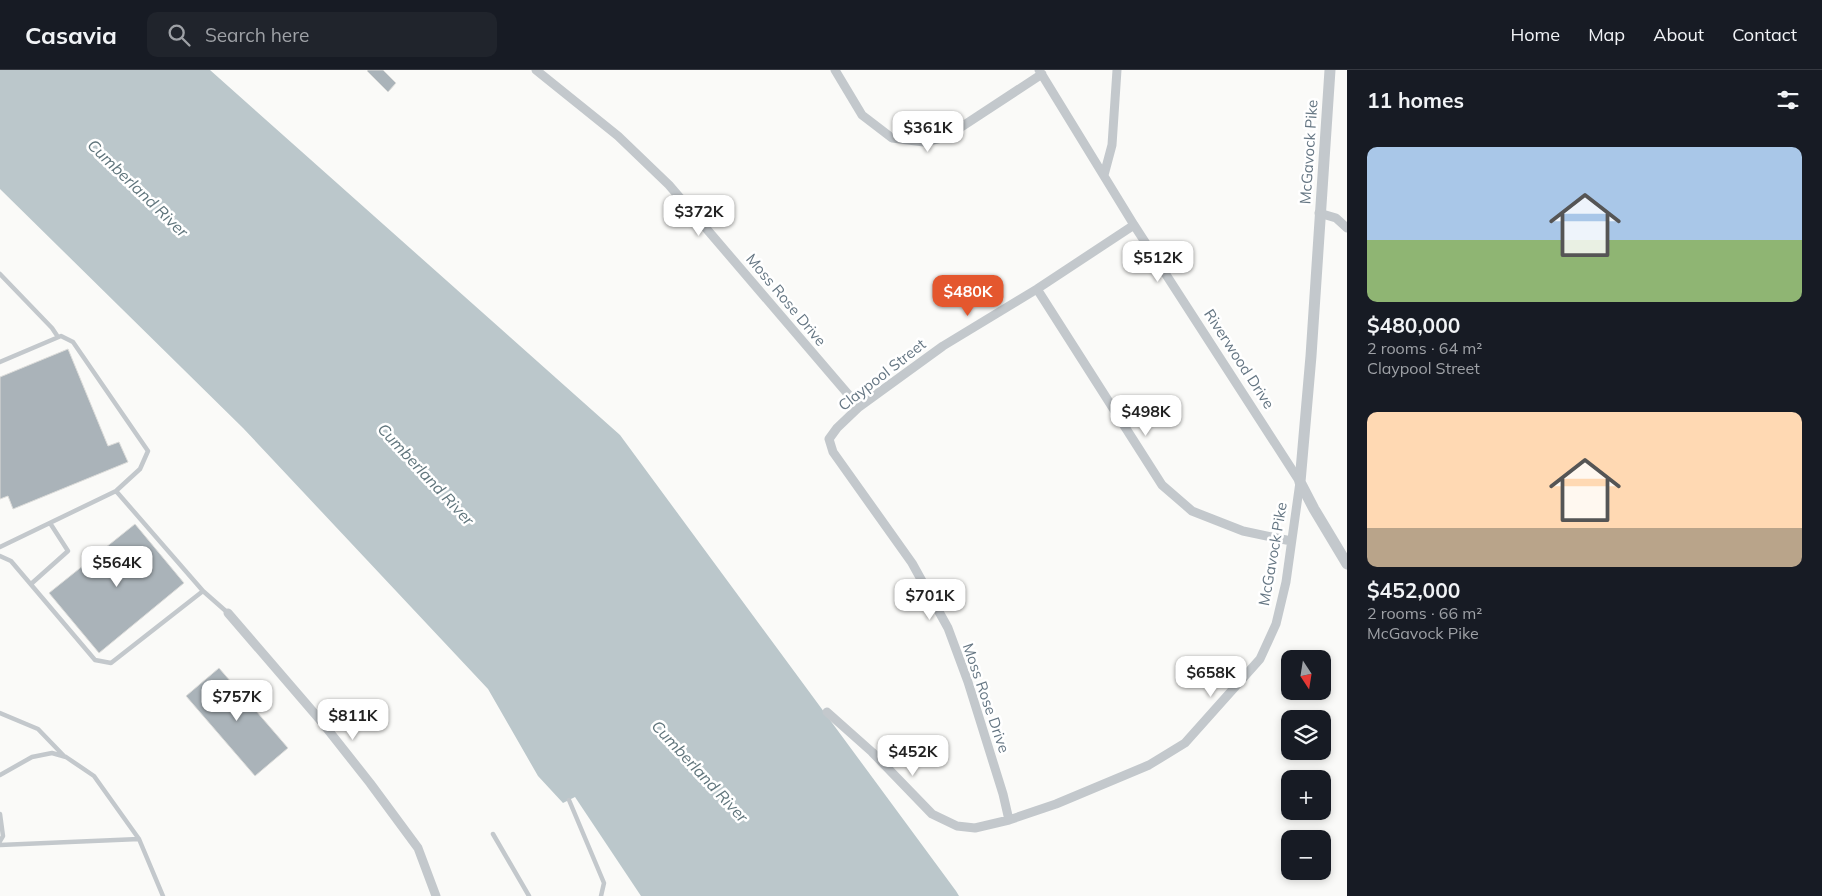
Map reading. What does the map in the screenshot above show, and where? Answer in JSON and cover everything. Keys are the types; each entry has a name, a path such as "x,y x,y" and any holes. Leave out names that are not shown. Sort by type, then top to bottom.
{"street":[{"name":"Moss Rose Drive","path":"536,70 618,136 669,185 859,407"},
{"path":"835,70 862,115 892,138 924,142 946,137 1040,72"},
{"path":"1104,175 1112,145 1117,70"},
{"name":"McGavock Pike","path":"828,712 872,752 932,814 957,826 975,828 1009,820 1056,804 1149,766 1185,743 1260,659 1276,624 1286,582 1300,482 1311,356 1330,70"},
{"name":"Riverwood Drive","path":"1040,72 1134,225 1300,482 1347,564"},
{"path":"1319,213 1336,218 1347,228"},
{"name":"Claypool Street","path":"829,439 837,428 859,407 943,346 1037,289 1134,225"},
{"path":"1037,289 1162,485 1192,511 1243,531 1291,541"},
{"name":"Moss Rose Drive","path":"829,439 833,452 912,564 948,628 971,692 1003,794 1009,820"},
{"path":"228,613 321,721 370,782 418,848 436,896"}],"lane":[{"path":"0,274 52,328 58,337"},
{"path":"0,362 61,336 73,342 148,452 140,468 116,491 0,547"},
{"path":"116,491 204,592 228,613"},
{"path":"31,584 68,551 50,523"},
{"path":"0,556 11,561 95,660 111,663 204,592"},
{"path":"0,714 38,729 66,757 94,776 139,839 163,896"},
{"path":"0,775 32,757 52,753 66,757"},
{"path":"569,800 604,883 601,896"},
{"path":"0,814 3,836 0,843 139,839"},
{"path":"493,834 529,896"}],"water":[{"name":"Cumberland River","path":"0,70 210,70 620,435 959,896 641,896 575,797 563,803 538,776 488,689 243,428 0,189"}],"building":[{"path":"368,70 383,70 396,83 388,92"},
{"path":"68,349 108,446 119,442 128,462 13,509 8,496 0,499 0,377"},
{"path":"135,524 184,583 99,653 49,593"},
{"path":"219,668 288,748 255,776 186,696"}]}
